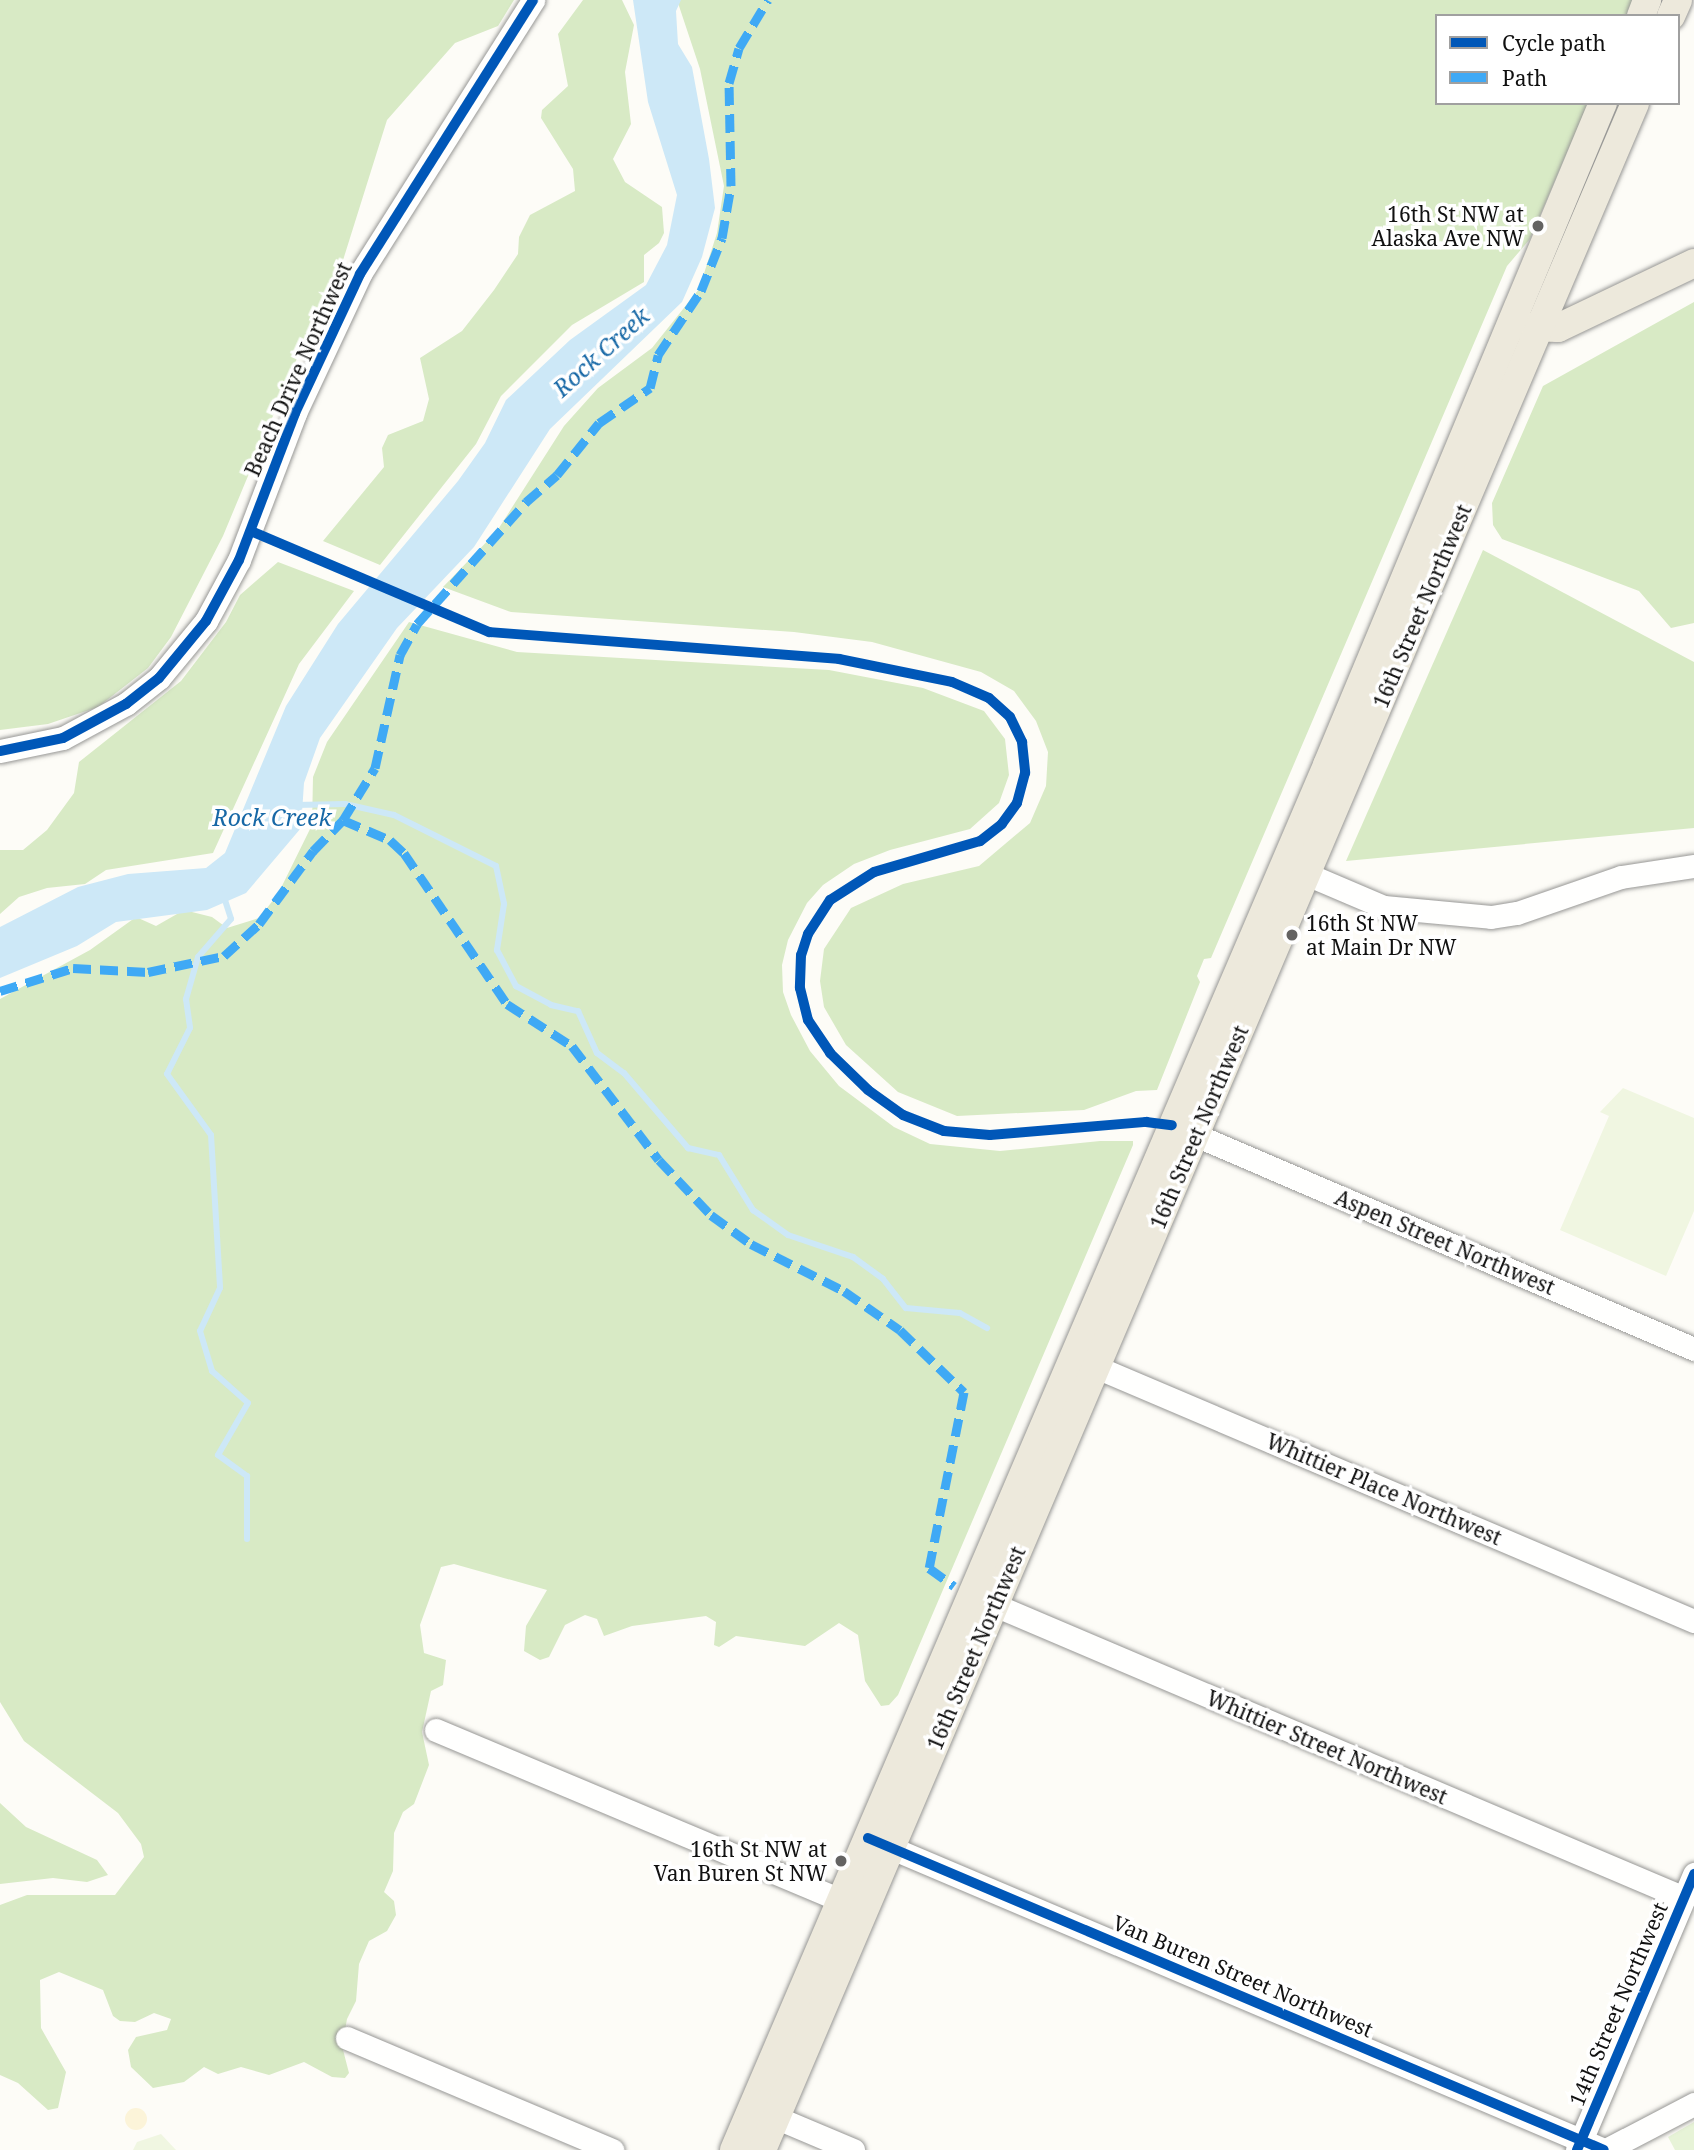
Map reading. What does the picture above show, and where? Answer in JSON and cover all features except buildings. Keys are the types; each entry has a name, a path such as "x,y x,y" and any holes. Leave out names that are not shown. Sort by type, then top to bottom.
{"main road":[{"name":"16th Street Northwest","path":"1295,870 1509,323 1602,105"},
{"name":"16th Street Northwest","path":"734,2150 764,2112 1295,870 1540,330 1634,105"},
{"path":"1509,323 1540,330 1558,328 1694,263"},
{"name":"16th Street Northwest","path":"762,2150 764,2112"}],"street":[{"name":"Beach Drive Northwest","path":"0,751 63,738 126,704 159,678 206,621 239,560 295,413 360,274 533,0"},
{"path":"1295,870 1384,907 1491,917 1517,913 1621,877 1694,866"},
{"name":"Aspen Street Northwest","path":"1184,1130 1694,1349"},
{"name":"Whittier Place Northwest","path":"1085,1362 1694,1621"},
{"name":"Whittier Street Northwest","path":"983,1601 1684,1898"},
{"path":"436,1730 853,1905"},
{"name":"Van Buren Street Northwest","path":"879,1843 1579,2145 1605,2150"},
{"name":"14th Street Northwest","path":"1579,2145 1694,1874"},
{"path":"347,2038 612,2150"},
{"path":"1605,2150 1694,2104"},
{"path":"764,2112 853,2150"}],"green space":[{"path":"0,0 514,0 498,26 455,43 387,120 339,273 308,332 223,536 171,637 148,668 98,707 48,724 0,730"},
{"path":"583,0 622,0 634,25 625,72 631,124 613,159 625,182 662,207 664,233 659,243 644,255 644,282 572,325 501,396 476,444 380,565 323,541 384,467 382,448 388,435 423,421 429,399 420,358 462,331 494,290 518,254 519,237 530,215 575,191 573,169 541,118 542,110 568,86 558,34"},
{"path":"677,0 1633,0 1627,14 1435,14 1435,105 1587,105 1530,239 1507,266 1211,958 1204,959 1197,976 1200,982 1157,1090 1136,1091 1084,1110 957,1116 898,1092 846,1045 824,1007 820,981 824,949 851,908 903,884 979,866 1030,823 1046,786 1048,752 1036,721 1014,691 981,672 872,642 794,632 511,612 443,587 497,531 564,426 598,388 652,348 699,289 717,233 724,186 700,69"},
{"path":"1694,302 1694,623 1671,628 1639,591 1502,539 1493,525 1492,503 1543,386"},
{"path":"1483,550 1694,662 1694,828 1346,861"},
{"path":"278,562 354,591 299,664 213,853 106,870 85,884 47,888 19,897 0,914 0,850 23,850 47,830 74,793 79,762 181,681 226,622 240,595"},
{"path":"409,622 517,652 829,670 923,688 984,711 1005,739 1009,775 999,803 970,829 890,850 854,864 823,885 807,903 788,940 782,965 783,992 791,1015 810,1051 839,1086 894,1127 930,1144 1000,1151 1100,1141 1133,1141 1133,1145 898,1695 889,1705 881,1706 865,1681 858,1635 839,1623 805,1646 736,1636 719,1647 714,1645 716,1622 706,1616 632,1626 604,1636 597,1619 585,1615 565,1625 549,1657 540,1660 524,1651 526,1626 547,1590 454,1564 441,1567 420,1625 424,1653 446,1660 443,1685 431,1691 422,1732 429,1765 414,1804 403,1812 394,1833 393,1871 384,1892 394,1901 396,1915 387,1931 369,1941 359,1964 356,2001 347,2019 342,2046 349,2073 345,2078 332,2077 304,2062 269,2075 241,2067 218,2074 204,2067 184,2082 153,2088 131,2067 128,2050 136,2037 167,2030 171,2019 154,2013 135,2022 120,2021 113,2016 103,1990 59,1972 40,1980 41,2028 66,2072 58,2108 48,2110 18,2083 0,2075 0,1905 27,1895 115,1895 144,1857 141,1844 118,1813 24,1741 0,1702 0,999 90,950 136,917 156,926 184,910 212,917 227,928 259,918 278,894 312,825 313,777 327,742"},
{"path":"1623,1088 1694,1118 1694,1211 1666,1276 1560,1230 1609,1116 1600,1112"},
{"path":"0,1803 26,1827 97,1860 108,1875 87,1882 53,1878 0,1884"},
{"path":"1694,2122 1694,2150 1675,2150 1668,2137"},
{"path":"161,2134 176,2150 133,2150 137,2142"}],"sand":[{"path":"136,2108 144,2111 147,2119 144,2127 136,2130 128,2127 125,2119 128,2111"}],"water":[{"name":"Rock Creek","path":"633,0 681,0 676,11 678,44 692,67 709,159 715,208 702,257 682,302 550,429 474,547 397,628 320,738 304,783 301,828 246,893 207,910 116,922 77,946 0,978 0,927 78,887 128,874 206,868 225,853 286,706 338,624 458,481 485,443 506,400 570,340 646,285 667,245 677,195 648,102"}],"waterway":[{"path":"296,805 345,804 394,815 496,866 504,904 497,950 516,986 551,1005 578,1011 597,1053 624,1073 688,1148 719,1155 753,1210 788,1235 853,1257 883,1279 906,1308 960,1313 987,1328"},
{"path":"223,894 231,919 198,957 186,999 190,1028 167,1074 211,1135 220,1288 200,1331 212,1371 248,1403 218,1455 247,1476 247,1539"}],"marked path":[{"path":"0,991 73,968 148,972 224,956 259,924 313,851 343,820 375,768 400,655 417,624 526,502 557,475 599,423 650,388 658,355 701,291 722,238 731,186 729,83 739,48 768,0"},
{"path":"343,820 390,840 404,853 507,1004 572,1046 659,1160 711,1215 751,1244 844,1291 900,1330 964,1392 929,1568 954,1586"}],"cycle path":[{"path":"0,751 63,738 126,704 159,678 206,621 239,560 295,413 360,274 533,0"},
{"path":"251,531 489,632 839,659 952,682 989,698 1010,717 1022,742 1025,773 1017,803 1002,824 980,841 874,872 830,900 808,934 801,955 800,988 808,1020 830,1053 868,1090 903,1115 944,1131 990,1135 1146,1122 1172,1125"},
{"path":"868,1838 1604,2150"},
{"path":"1577,2150 1694,1874"}],"place":[{"name":"16th St NW at Alaska Ave NW","path":"1538,226"},
{"name":"16th St NW at Main Dr NW","path":"1292,935"},
{"name":"16th St NW at Van Buren St NW","path":"841,1861"}]}
